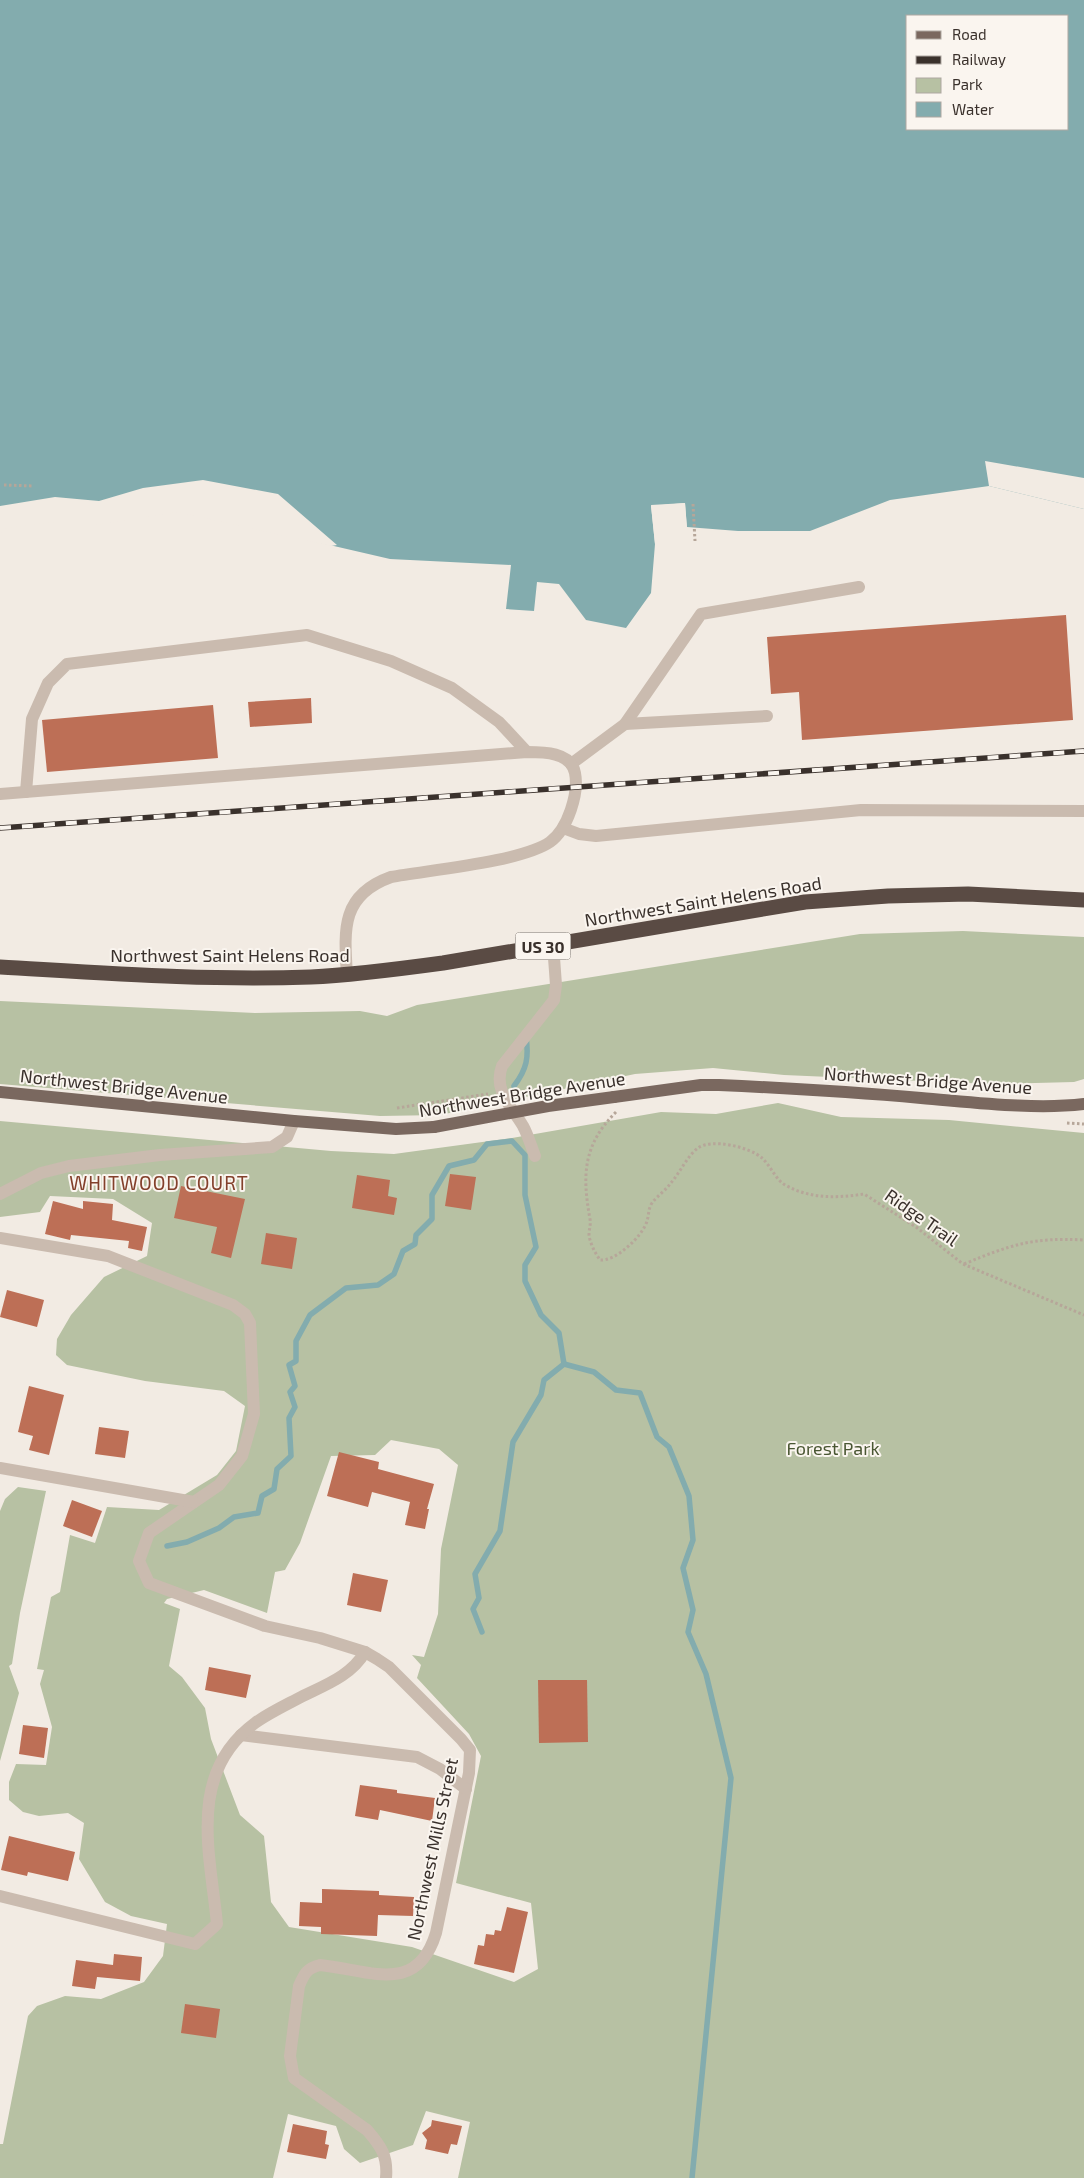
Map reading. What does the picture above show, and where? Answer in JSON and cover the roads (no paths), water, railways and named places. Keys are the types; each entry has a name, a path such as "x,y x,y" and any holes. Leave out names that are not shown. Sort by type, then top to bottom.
{"highway":[{"name":"Northwest Saint Helens Road","path":"0,967 165,977 310,977 347,975 443,963 814,901 888,896 968,894 1084,900"}],"main road":[{"name":"Northwest Bridge Avenue","path":"0,1092 294,1121 396,1129 434,1127 557,1105 618,1101 701,1085 1050,1105 1084,1104"},
{"name":"Northwest Bridge Avenue","path":"1050,1105 1084,1111"}],"street":[{"path":"571,764 625,724 701,614 859,587"},
{"path":"26,792 32,719 48,683 67,664 307,635 391,661 452,688 499,722 527,752"},
{"path":"625,724 767,716"},
{"path":"0,794 527,752 554,753 574,767 576,786 563,828 550,842 512,856 391,877 376,882 356,900 346,924 347,975"},
{"path":"563,828 579,834 596,836 861,810 1084,811"},
{"path":"534,1156 524,1128 501,1091 498,1082 502,1066 554,1000 556,986 553,944"},
{"path":"0,1194 41,1173 69,1166 160,1155 272,1147 284,1140 294,1121"},
{"name":"Northwest Mills Street","path":"0,1238 108,1256 233,1305 245,1314 250,1323 254,1414 242,1456 219,1485 149,1533 139,1560 149,1583 265,1626 320,1638 365,1652 389,1667 462,1739 470,1750 470,1773 436,1933 428,1954 412,1970 392,1976 320,1965 310,1968 303,1975 299,1986 290,2056 294,2078 367,2130 376,2140 387,2162 386,2178"},
{"path":"0,1468 194,1502"},
{"path":"0,1896 196,1944 217,1924 207,1817 209,1792 220,1761 241,1735 276,1710 341,1677 359,1663 365,1652"},
{"path":"241,1735 418,1757 440,1769 466,1789"}],"water":[{"path":"0,0 1084,0 1084,509 989,486 890,500 810,531 738,531 687,527 685,503 651,506 655,544 651,593 626,628 586,620 559,584 537,582 534,611 506,609 511,565 390,559 178,510 53,520 6,526 0,531"}],"waterway":[{"path":"514,1086 522,1074 526,1063 526,1037"},
{"path":"167,1546 187,1542 219,1528 234,1517 258,1513 262,1496 274,1489 277,1469 291,1456 289,1418 295,1407 290,1392 295,1386 289,1365 296,1361 296,1341 310,1315 346,1288 378,1285 394,1274 403,1251 415,1244 416,1235 432,1219 432,1195 449,1166 474,1160 487,1144 512,1141 525,1155 525,1195 536,1247 525,1265 525,1281 541,1315 559,1333 564,1364"},
{"path":"564,1364 594,1372 616,1390 640,1393 657,1437 669,1447 689,1496 693,1540 683,1568 693,1610 688,1632 706,1674 731,1778 692,2178"},
{"path":"482,1632 473,1609 479,1598 475,1574 500,1531 513,1442 541,1395 544,1380 564,1364"}],"railway":[{"path":"0,828 1084,751"}],"district":[{"name":"WHITWOOD COURT","path":"159,1182"}],"park label":[{"name":"Forest Park","path":"833,1448"}]}
